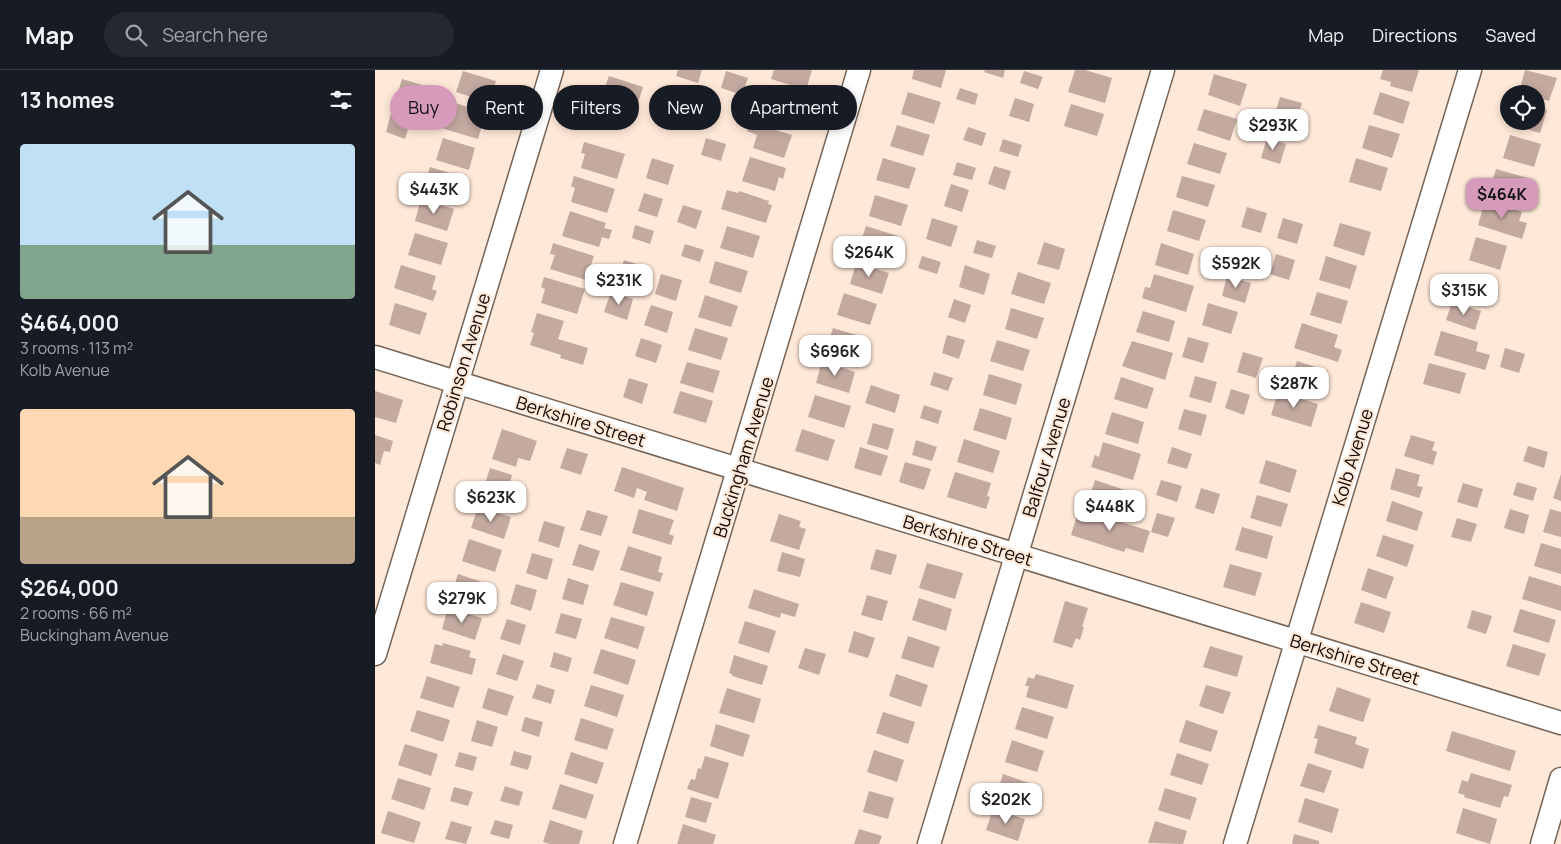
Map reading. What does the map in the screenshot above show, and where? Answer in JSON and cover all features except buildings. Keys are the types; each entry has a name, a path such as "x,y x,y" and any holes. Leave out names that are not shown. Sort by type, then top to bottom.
{"street":[{"name":"Robinson Avenue","path":"375,654 551,70"},
{"name":"Buckingham Avenue","path":"625,844 859,70"},
{"name":"Balfour Avenue","path":"929,844 1163,70"},
{"name":"Kolb Avenue","path":"1235,844 1470,70"},
{"name":"Berkshire Street","path":"375,357 1561,723"},
{"path":"1542,844 1561,780"}]}
